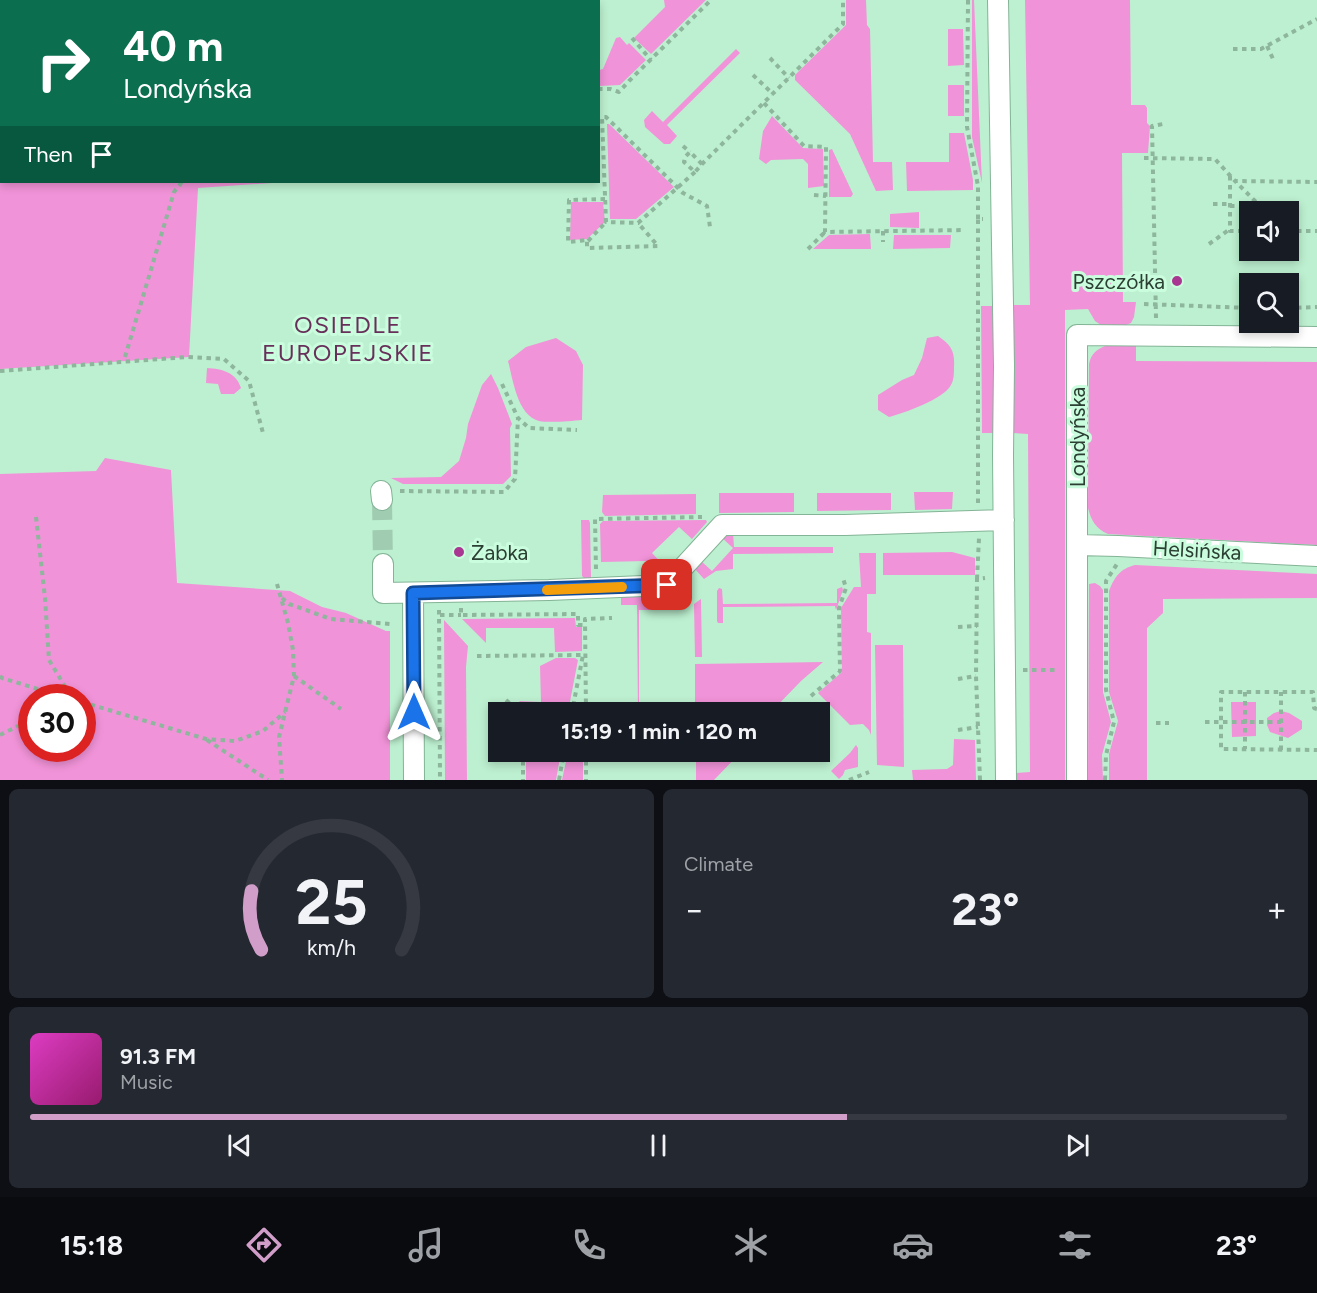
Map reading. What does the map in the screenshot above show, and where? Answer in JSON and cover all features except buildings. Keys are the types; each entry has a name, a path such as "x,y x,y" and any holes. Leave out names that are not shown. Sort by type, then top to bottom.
{"street":[{"path":"998,0 1004,366 1006,780"},
{"name":"Londyńska","path":"1077,780 1077,335 1317,337"},
{"path":"383,564 383,593 667,585 722,525 845,525 1004,520"},
{"name":"Helsińska","path":"1077,545 1317,556"},
{"path":"413,593 414,780"}],"path":[{"path":"600,89 619,92 711,0"},
{"path":"606,222 638,223 695,172 843,24 843,0"},
{"path":"968,0 967,127 978,186"},
{"path":"1233,49 1262,49 1317,19"},
{"path":"632,38 651,60"},
{"path":"1267,46 1274,61"},
{"path":"770,58 789,78"},
{"path":"753,75 773,94"},
{"path":"764,103 804,146 826,147 825,232"},
{"path":"588,241 606,222 602,117 606,117 683,193 707,206 710,228"},
{"path":"1156,336 1152,126 1163,124"},
{"path":"683,146 702,164"},
{"path":"690,152 684,162 695,172"},
{"path":"1144,159 1215,159 1260,206 1213,204"},
{"path":"1230,176 1230,231 1239,231"},
{"path":"1235,181 1317,182"},
{"path":"125,357 174,192 181,183"},
{"path":"814,195 825,196"},
{"path":"605,200 569,200 568,242 587,240 587,248 658,246 638,223"},
{"path":"978,511 978,219 1002,218"},
{"path":"1209,244 1230,228"},
{"path":"808,249 825,232 965,230"},
{"path":"883,231 883,242"},
{"path":"1299,231 1317,231"},
{"path":"1144,304 1239,308"},
{"path":"1299,308 1317,307"},
{"path":"0,370 188,357 224,359 249,381 263,433"},
{"path":"502,384 518,418 529,428 577,430"},
{"path":"382,495 504,492 515,479 518,418"},
{"path":"36,518 49,660 64,684"},
{"path":"1105,780 1106,754 1114,722 1106,690 1106,580 1117,563 1118,546"},
{"path":"811,696 840,671 839,608 846,588 843,578"},
{"path":"980,780 976,675 977,579 1004,578"},
{"path":"277,584 293,650 294,676 279,736 282,780"},
{"path":"439,592 440,780"},
{"path":"461,592 461,615"},
{"path":"280,596 289,604 331,619 390,624"},
{"path":"440,615 578,614 578,625 585,625"},
{"path":"586,702 585,619 612,618"},
{"path":"958,627 977,626"},
{"path":"477,656 584,655"},
{"path":"574,702 584,655"},
{"path":"1029,670 1076,671"},
{"path":"958,679 976,675"},
{"path":"0,676 22,684"},
{"path":"294,676 341,709"},
{"path":"1317,709 1314,708 1313,692 1221,692 1221,748 1317,750"},
{"path":"1245,692 1245,749"},
{"path":"1281,692 1281,750"},
{"path":"96,706 206,739 235,741 263,731 285,712"},
{"path":"1205,722 1281,722"},
{"path":"1156,723 1169,723"},
{"path":"0,735 18,726"},
{"path":"958,730 978,727"},
{"path":"206,739 268,780"},
{"path":"523,762 523,780"},
{"path":"559,780 562,762"},
{"path":"586,762 586,780"},
{"path":"849,780 869,772"}],"shaded area":[{"path":"664,0 706,0 651,54 634,38 665,7"},
{"path":"846,0 866,0 867,25 870,29 873,162 892,162 893,190 876,191 850,134 795,80 795,75 846,25"},
{"path":"972,0 974,0 982,183 972,137"},
{"path":"1025,0 1130,0 1131,105 1145,105 1147,123 1150,126 1148,153 1122,153 1123,302 1136,302 1134,317 1131,323 1124,326 1104,327 1095,321 1088,309 1065,310 1065,780 1014,780 1014,773 1030,772 1028,434 1013,433 1013,305 1030,305"},
{"path":"948,29 963,29 964,65 948,66"},
{"path":"620,37 627,45 629,43 646,60 620,85 600,86 600,70 603,69 616,38"},
{"path":"736,49 740,53 667,125 677,136 670,144 664,144 645,127 644,120 652,111 663,122"},
{"path":"948,85 964,85 964,116 948,116"},
{"path":"772,116 803,148 823,149 824,186 808,188 808,164 803,159 771,160 766,164 759,159 763,131"},
{"path":"607,124 674,187 636,219 610,219"},
{"path":"949,133 964,133 973,190 907,191 906,162 949,162"},
{"path":"832,149 853,194 851,197 829,197 829,150"},
{"path":"0,183 271,183 198,188 189,357 0,369"},
{"path":"571,202 603,202 605,222 587,239 570,240"},
{"path":"919,212 919,228 890,227 890,214"},
{"path":"870,234 871,249 813,249 829,235"},
{"path":"894,235 951,235 950,248 893,249"},
{"path":"981,306 997,306 997,433 982,433"},
{"path":"938,336 946,342 954,357 953,379 947,390 923,405 889,417 878,410 878,395 914,375 922,358 927,338"},
{"path":"556,338 576,351 583,365 582,420 539,421 526,412 517,396 508,361 526,347"},
{"path":"1105,346 1136,346 1136,361 1317,362 1317,545 1108,534 1097,527 1088,508 1089,364 1094,353"},
{"path":"207,368 228,372 236,378 241,388 234,394 221,394 218,384 206,383"},
{"path":"491,374 512,424 510,428 511,476 503,484 403,484 391,478 441,477 459,461 468,424 482,385"},
{"path":"105,458 171,470 177,583 290,591 322,607 346,613 390,631 390,780 0,780 0,474 96,471"},
{"path":"914,492 953,492 952,509 915,510"},
{"path":"719,493 794,493 794,512 719,513"},
{"path":"817,493 891,493 891,510 817,511"},
{"path":"696,494 696,514 605,516 602,512 603,495"},
{"path":"581,520 589,520 590,523 591,578 582,576"},
{"path":"706,520 707,522 692,539 679,527 652,553 669,571 663,578 647,577 647,561 601,562 600,524 603,521"},
{"path":"733,532 734,547 833,547 833,553 733,554 733,569 716,571 704,579 694,568 700,560 712,571 733,548 721,537 725,533"},
{"path":"952,552 975,558 975,575 883,575 883,553"},
{"path":"859,553 876,553 876,594 867,594 867,632 871,633 871,735 863,724 850,725 830,705 830,702 818,693 842,672 841,608 854,587 861,587"},
{"path":"1135,565 1317,574 1317,598 1163,599 1163,613 1147,628 1147,780 1109,780 1109,754 1118,721 1109,692 1109,591 1119,574"},
{"path":"1095,583 1103,590 1103,692 1111,722 1102,755 1103,780 1088,780 1089,584"},
{"path":"842,587 836,610 835,606 723,607 723,623 717,621 717,591 719,588 722,589 723,604 837,603 837,589"},
{"path":"621,595 656,595 656,610 639,610 639,702 637,605 621,605"},
{"path":"701,599 702,657 695,657 694,604"},
{"path":"575,618 576,627 582,627 582,651 555,652 554,628 486,628 486,643 462,619"},
{"path":"444,620 468,646 466,667 467,780 445,780"},
{"path":"875,645 903,645 904,767 877,765"},
{"path":"556,658 578,660 570,702 541,702 540,666"},
{"path":"823,662 781,702 695,702 695,664"},
{"path":"1231,702 1256,702 1256,736 1232,737"},
{"path":"1281,711 1302,721 1302,729 1288,738 1270,732 1267,725 1267,718"},
{"path":"954,739 975,740 976,780 913,780 912,770 947,769 953,765"},
{"path":"856,745 858,767 845,770 839,779 831,771"},
{"path":"526,762 559,762 556,780 526,780"},
{"path":"566,762 583,762 583,780 562,780"},
{"path":"696,762 731,762 714,780 696,780"}],"tunnel":[{"path":"382,500 383,564"}],"slow traffic":[{"path":"547,590 622,587"}],"place":[{"name":"Pszczółka","path":"1177,281"},
{"name":"Żabka","path":"459,552"}],"district":[{"name":"OSIEDLE EUROPEJSKIE","path":"348,338"}],"route":[{"path":"414,712 413,593 667,585"}]}
